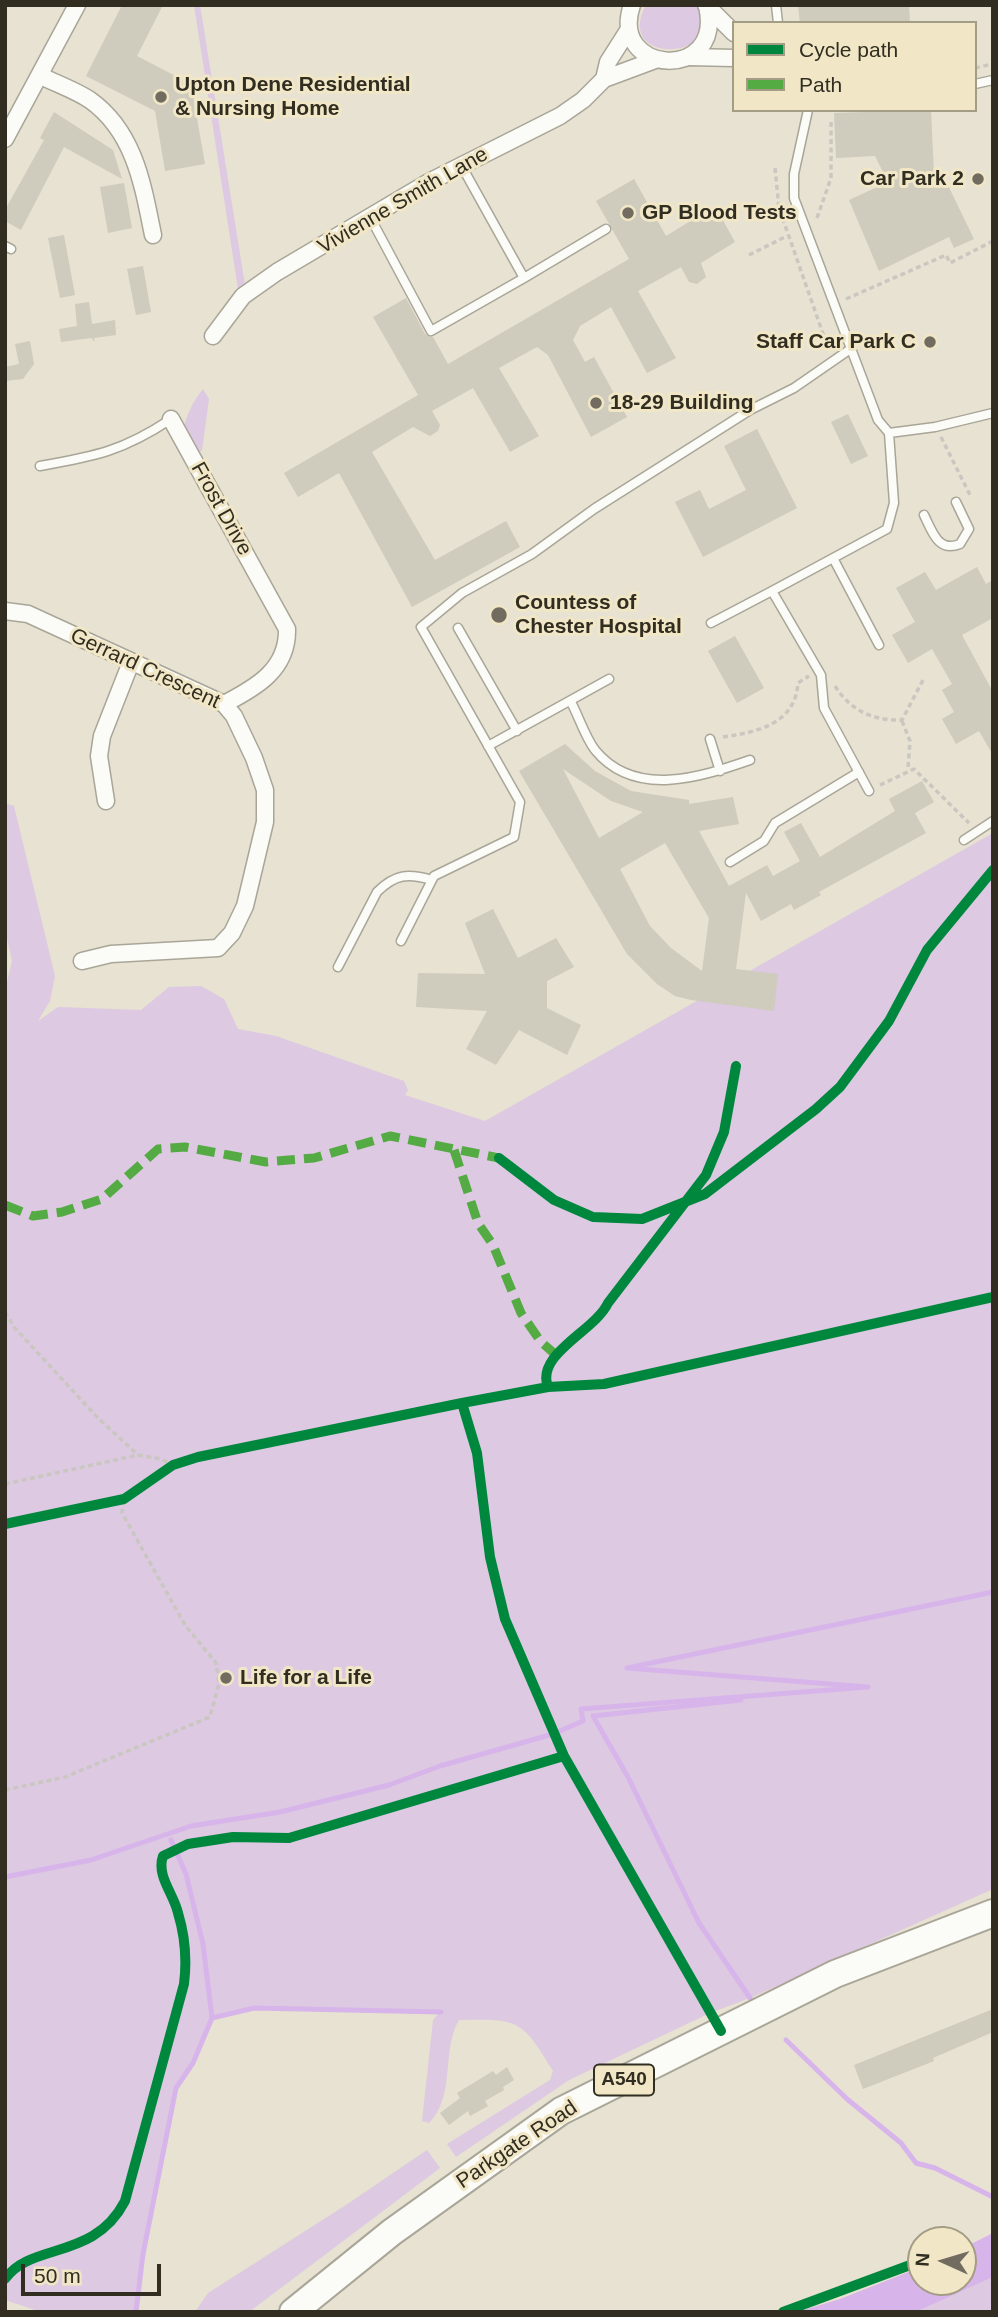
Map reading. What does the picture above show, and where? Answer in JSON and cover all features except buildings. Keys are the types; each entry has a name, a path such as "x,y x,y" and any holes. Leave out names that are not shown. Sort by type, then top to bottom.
{"main road":[{"name":"Parkgate Road","path":"293,2312 392,2232 561,2111 835,1974 993,1913"}],"street":[{"path":"5,139 77,5"},
{"path":"632,5 629,29 638,47 655,60"},
{"path":"706,6 732,31"},
{"path":"689,57 705,40 709,29 706,6"},
{"name":"Vivienne Smith Lane","path":"604,79 608,62 629,29"},
{"name":"Vivienne Smith Lane","path":"213,336 243,296 257,285 461,165 560,116 604,79 655,60 732,58"},
{"path":"41,76 90,101 116,125 134,156 147,196 153,235"},
{"name":"Frost Drive","path":"171,419 287,629 288,647 280,664 254,689 224,704"},
{"name":"Gerrard Crescent","path":"5,611 27,614 224,704 254,758 265,790 265,822 257,865 245,906 232,933 218,948 111,954 82,961"},
{"path":"106,801 99,756 102,736 131,662"}],"lane":[{"path":"710,623 887,529 894,503 889,433 869,401 794,198 794,173 808,112"},
{"path":"461,165 524,278"},
{"path":"371,219 431,331 606,229"},
{"path":"401,941 434,876 514,837 520,802 421,627 463,593 532,554 594,509 750,410 794,388 849,350"},
{"path":"889,433 993,413"},
{"name":"Frost Drive","path":"40,466 96,456 136,442 171,419"},
{"path":"924,515 937,541 948,547 960,544 969,529 956,502"},
{"path":"833,558 879,645"},
{"path":"772,591 821,675 824,708 869,791"},
{"path":"458,628 517,731"},
{"path":"488,746 572,702 609,679"},
{"path":"572,702 594,748 622,771 653,779 681,781 750,760"},
{"path":"710,739 720,771"},
{"path":"730,862 764,841 775,823 859,772"},
{"path":"964,840 993,821"},
{"path":"338,967 377,892 386,883 399,876 413,874 432,880"}],"path":[{"path":"775,168 779,208 833,360"},
{"path":"816,312 946,255 950,263 993,241"},
{"path":"935,426 970,495"},
{"path":"902,720 910,741 908,769"},
{"path":"869,791 908,769 914,769 924,776 977,833"},
{"path":"5,1312 14,1327 97,1417 138,1455"},
{"path":"5,1484 138,1455 161,1459 168,1468 185,1461"},
{"path":"111,1502 129,1496"},
{"path":"5,1790 65,1777 210,1717 216,1703 219,1684 216,1664 185,1625 122,1513 129,1496"}],"shaded area":[{"path":"194,5 200,5 245,285 238,289"},
{"path":"646,5 696,5 703,24 698,37 687,46 671,49 656,47 644,39 640,25"},
{"path":"203,389 209,399 202,450 191,462 184,462 182,443 185,424 192,405"},
{"path":"5,803 14,806 55,976 50,1001 38,1021 58,1007 141,1010 169,987 201,986 224,999 238,1029 276,1036 404,1081 408,1090 405,1095 485,1121 993,833 993,1889 750,1998 710,2013 569,2080 456,2157 447,2144 550,2080 553,2071 534,2041 516,2026 494,2020 459,2020 451,2045 443,2100 429,2123 422,2121 433,2020 440,2012 255,2008 212,2018 193,2063 176,2088 143,2254 136,2312 41,2312 5,2300 5,990 12,961 5,930"},
{"path":"427,2150 440,2168 249,2312 195,2312 208,2293"},
{"path":"993,2233 993,2277 977,2284 977,2241"},
{"path":"907,2273 907,2296 951,2296 916,2312 797,2312 840,2299"},
{"path":"993,2277 993,2312 916,2312 951,2296 977,2296 977,2284"}],"waterway":[{"path":"5,1877 91,1860 191,1826 280,1812 389,1785 440,1766 553,1734 583,1721 581,1709 868,1687 627,1668 993,1592"},
{"path":"741,1700 593,1716 628,1777 699,1923 750,1998"},
{"path":"136,2312 143,2254 176,2088 193,2063 212,2018 203,1944 186,1874 171,1840"},
{"path":"212,2018 254,2008 441,2012"},
{"path":"786,2040 847,2099 901,2143 916,2163 935,2168 993,2197"}],"marked path":[{"path":"5,1205 33,1216 62,1212 102,1199 158,1149 185,1147 266,1162 314,1158 390,1136 499,1158"},
{"path":"454,1150 478,1223 493,1245 521,1313 541,1342 556,1355"}],"cycle path":[{"path":"499,1158 554,1200 593,1217 642,1219 705,1194 816,1109 840,1087 889,1021 927,950 993,870"},
{"path":"548,1387 546,1375 558,1353 601,1313 706,1175 724,1132 736,1066"},
{"path":"462,1403 548,1387 604,1384 993,1297"},
{"path":"5,1524 124,1499 173,1465 198,1457 462,1403 477,1453 490,1557 505,1619 564,1756 721,2031"},
{"path":"5,2279 16,2267 97,2233 112,2220 125,2201 184,1984 184,1939 176,1906 162,1871 163,1856 188,1844 233,1837 289,1838 564,1756"},
{"path":"783,2312 907,2266"}],"place":[{"name":"Upton Dene Residential & Nursing Home","path":"161,97"},
{"name":"Car Park 2","path":"978,179"},
{"name":"GP Blood Tests","path":"628,213"},
{"name":"Staff Car Park C","path":"930,342"},
{"name":"18-29 Building","path":"596,403"},
{"name":"Countess of Chester Hospital","path":"499,615"},
{"name":"Life for a Life","path":"226,1678"}]}
